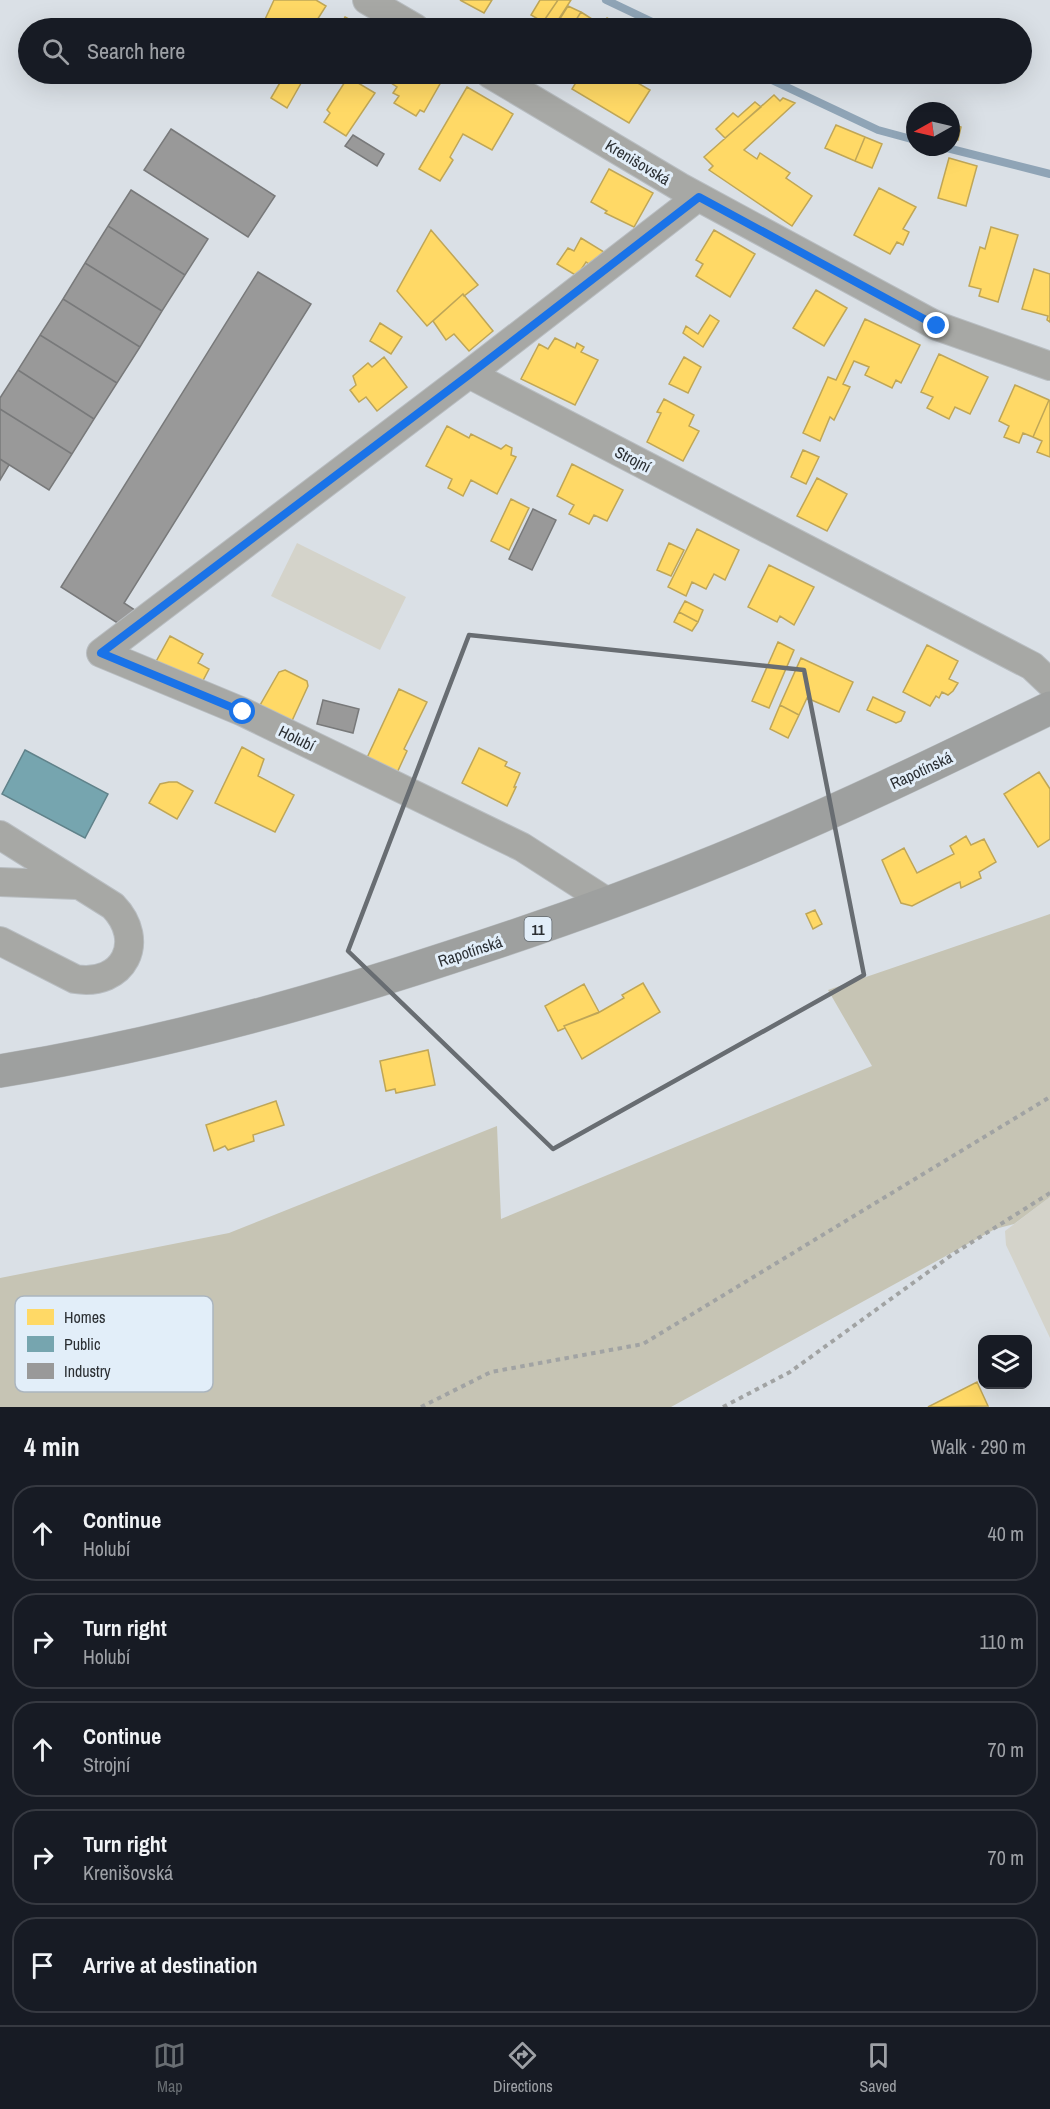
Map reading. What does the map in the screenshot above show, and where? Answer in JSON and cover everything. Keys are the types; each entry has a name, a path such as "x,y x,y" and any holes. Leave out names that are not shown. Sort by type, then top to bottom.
{"main road":[{"name":"Rapotínská","path":"0,1071 196,1032 407,972 557,922 720,860 855,802 1050,708"}],"street":[{"path":"367,0 398,18"},
{"name":"Krenišovská","path":"507,84 699,197 937,326 1050,366"},
{"path":"470,374 699,197"},
{"name":"Strojní","path":"470,374 1032,666 1050,683"},
{"name":"Holubí","path":"470,374 101,653 243,712 511,842 609,903"},
{"path":"0,836 113,906 123,916 129,928 130,941 127,955 121,965 111,974 87,981 75,979 0,940"},
{"path":"0,882 80,885"}],"path":[{"path":"421,1407 491,1372 643,1344 1050,1096"},
{"path":"723,1407 790,1372 954,1254 1050,1193"}],"highlighted area":[{"path":"469,635 804,670 864,975 553,1149 348,951"}],"shaded area":[{"path":"297,543 406,597 380,650 271,596"},
{"path":"1050,914 1050,1197 1014,1224 995,1229 671,1407 0,1407 0,1278 229,1233 497,1126 501,1219 872,1066 828,990"},
{"path":"1050,1197 1050,1338 1006,1245 1005,1231"}],"building: Homes":[{"path":"274,0 316,0 326,6 318,18 266,18"},
{"path":"460,0 492,0 484,13"},
{"path":"540,0 558,0 546,18 536,18 531,15"},
{"path":"558,0 571,0 559,18 546,18"},
{"path":"568,6 581,12 577,18 560,18"},
{"path":"581,12 590,18 577,18"},
{"path":"279,84 301,84 287,108 271,98"},
{"path":"344,84 360,84 375,93 346,136 324,122 330,113 327,110"},
{"path":"392,84 440,84 424,112 420,110 416,116 394,103 399,96 393,93 397,87"},
{"path":"575,84 640,84 650,90 629,123 572,89"},
{"path":"467,87 513,114 492,150 463,134 450,157 453,160 440,181 419,169"},
{"path":"774,95 780,101 783,98 795,103 744,150 757,159 760,153 790,173 786,178 812,196 792,226 709,170 713,166 704,157"},
{"path":"755,102 761,107 725,138 716,129 733,113 738,117"},
{"path":"836,125 865,137 855,161 825,148"},
{"path":"865,137 882,144 872,168 855,161"},
{"path":"949,158 977,166 966,206 938,198"},
{"path":"609,169 653,193 634,227 605,213 607,211 591,202"},
{"path":"879,188 916,207 903,229 909,232 903,245 897,242 890,254 854,235"},
{"path":"991,227 1018,235 998,302 979,296 981,289 969,286 980,247 985,249"},
{"path":"431,230 478,285 464,296 463,294 427,326 397,291"},
{"path":"714,230 755,254 730,297 696,276 703,264 696,260"},
{"path":"581,238 604,252 589,264 586,262 577,276 557,264 568,248 574,251"},
{"path":"1034,269 1050,274 1050,322 1047,320 1048,316 1022,309"},
{"path":"816,290 847,308 824,346 793,328"},
{"path":"463,294 493,331 469,351 454,334 446,340 433,321"},
{"path":"710,315 719,321 703,347 683,333 686,326 698,334"},
{"path":"865,319 920,345 901,383 896,380 892,388 865,375 869,367 854,361 843,384 850,387 834,420 830,417 820,441 803,433 828,377 836,380"},
{"path":"380,323 402,337 391,354 370,341"},
{"path":"555,338 575,348 577,343 584,347 581,352 598,360 575,405 521,379 539,344 548,349"},
{"path":"939,354 988,377 970,414 955,407 949,419 927,408 933,397 921,392"},
{"path":"384,357 407,387 377,411 366,397 359,402 350,390 356,385 353,376 368,363 372,367"},
{"path":"684,357 701,367 688,393 669,384"},
{"path":"1015,385 1049,400 1033,437 1023,433 1019,443 1004,437 1009,426 999,421"},
{"path":"664,399 694,415 689,426 699,431 683,461 647,442 661,413 657,412"},
{"path":"1049,400 1050,457 1037,452 1042,441 1033,437"},
{"path":"447,426 469,438 471,434 501,449 506,445 512,448 511,455 516,457 497,494 471,480 463,496 448,488 452,479 426,466"},
{"path":"803,450 819,457 806,484 791,477"},
{"path":"572,464 623,490 607,521 594,515 589,524 569,514 574,505 557,496"},
{"path":"817,478 847,494 827,531 797,516"},
{"path":"511,499 529,508 509,550 491,541"},
{"path":"697,529 739,550 725,580 714,574 706,589 692,582 686,596 668,587"},
{"path":"669,543 684,550 671,576 657,570"},
{"path":"769,565 814,587 794,625 780,616 777,622 748,607"},
{"path":"685,601 703,610 698,622 679,612"},
{"path":"679,612 698,622 692,631 674,622"},
{"path":"170,636 203,654 198,663 209,669 198,690 153,667"},
{"path":"778,642 794,650 769,708 752,701"},
{"path":"927,645 958,661 949,679 958,683 948,695 942,692 939,698 936,696 930,706 903,692"},
{"path":"801,658 853,682 839,712 807,698 799,715 780,705"},
{"path":"285,670 307,681 308,686 291,723 259,707 279,672"},
{"path":"399,689 427,702 404,749 407,751 396,775 366,760"},
{"path":"873,697 905,712 901,721 896,723 867,710"},
{"path":"780,705 799,715 788,738 770,729"},
{"path":"242,747 264,759 258,776 294,795 275,832 215,803"},
{"path":"479,748 507,762 505,766 520,773 507,806 462,783"},
{"path":"1039,772 1050,789 1050,839 1038,847 1004,794"},
{"path":"177,782 193,791 177,819 149,803 160,784"},
{"path":"966,836 971,845 984,839 996,862 979,872 981,878 961,888 960,882 955,884 912,906 901,903 882,860 904,848 917,873 954,854 950,846"},
{"path":"815,910 822,924 813,929 806,914"},
{"path":"643,983 660,1012 582,1059 564,1026 598,1013 624,998 622,995"},
{"path":"584,984 599,1012 564,1026 565,1028 558,1031 545,1006"},
{"path":"428,1050 435,1085 396,1093 395,1089 386,1091 380,1061"},
{"path":"276,1101 284,1125 253,1135 254,1141 228,1150 225,1146 214,1151 206,1125"},
{"path":"977,1382 978,1389 980,1389 988,1406 928,1407"}],"building: Public":[{"path":"25,750 108,794 85,838 2,794"}],"building: Industry":[{"path":"171,129 275,196 248,237 144,170"},
{"path":"353,135 384,154 377,166 345,146"},
{"path":"131,190 208,239 185,275 108,226"},
{"path":"108,226 185,275 162,311 85,263"},
{"path":"85,263 162,311 140,347 63,299"},
{"path":"258,272 311,304 124,603 141,614 124,627 61,587"},
{"path":"63,299 140,347 117,383 40,335"},
{"path":"40,335 117,383 94,419 18,370"},
{"path":"18,370 94,419 72,454 0,409 0,398"},
{"path":"0,409 72,454 49,490 0,459"},
{"path":"0,459 9,465 0,480"},
{"path":"533,509 556,520 532,570 509,559"},
{"path":"323,700 359,709 353,733 317,724"}],"waterway":[{"path":"606,0 644,18"},
{"path":"780,84 878,130 906,138"},
{"path":"960,151 1050,174"}],"route":[{"path":"243,712 101,653 470,374 699,197 937,326"}]}
